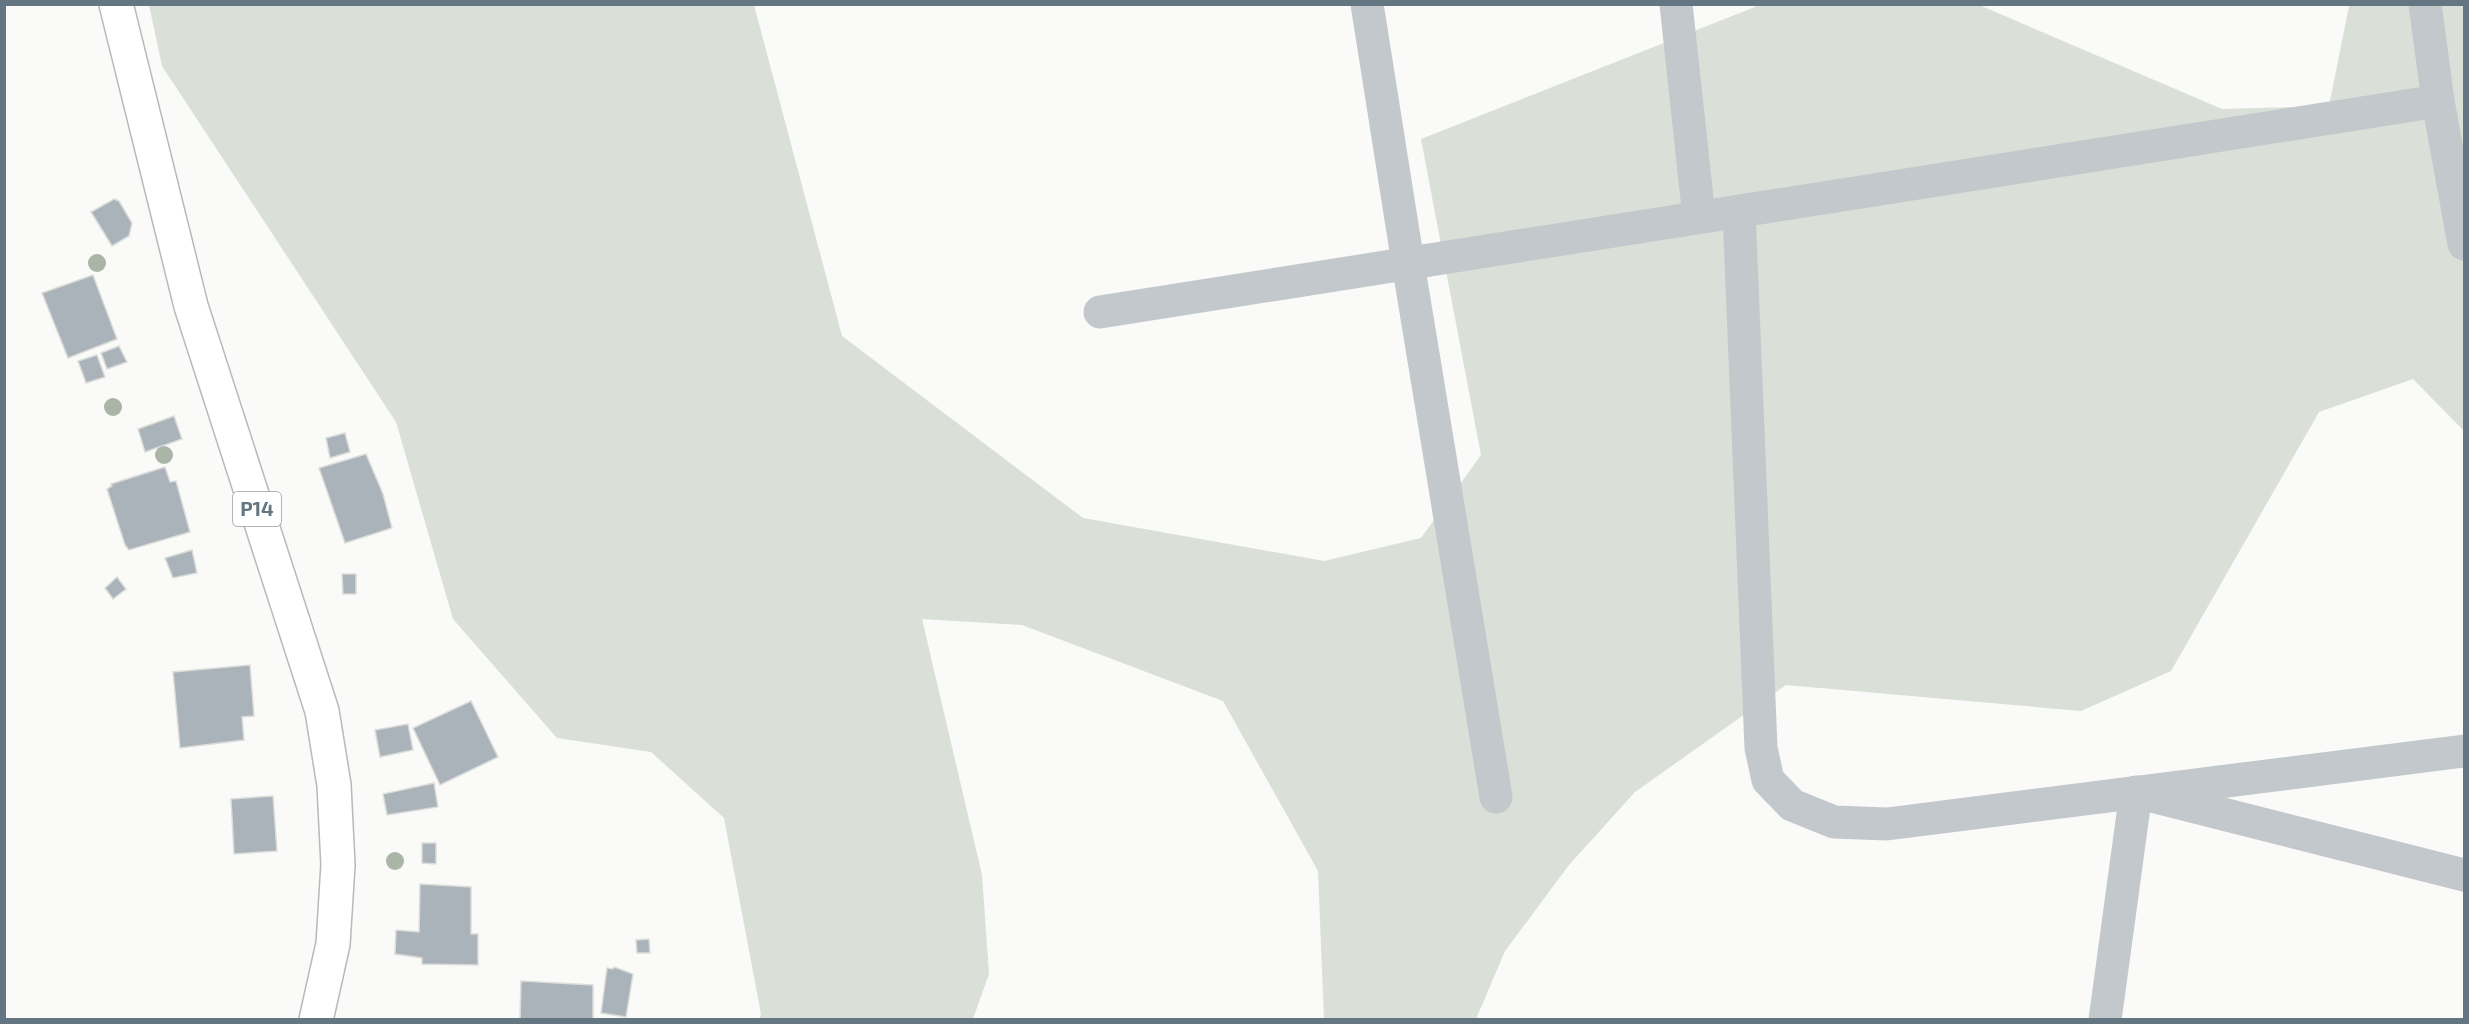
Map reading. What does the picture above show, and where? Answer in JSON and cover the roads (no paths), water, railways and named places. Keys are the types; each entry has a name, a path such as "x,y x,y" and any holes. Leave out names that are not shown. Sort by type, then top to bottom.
{"main road":[{"name":"P14","path":"116,4 191,306 322,711 334,785 338,865 333,944 316,1020"}],"street":[{"path":"1367,4 1496,797"},
{"path":"1676,4 1698,218"},
{"path":"2425,4 2438,101 2454,134 2464,244"},
{"path":"1100,312 2438,101"},
{"path":"1739,211 1761,748 1768,780 1792,805 1834,822 1876,824 2464,751"},
{"path":"2136,792 2464,875"},
{"path":"2105,1020 2136,792"}]}
